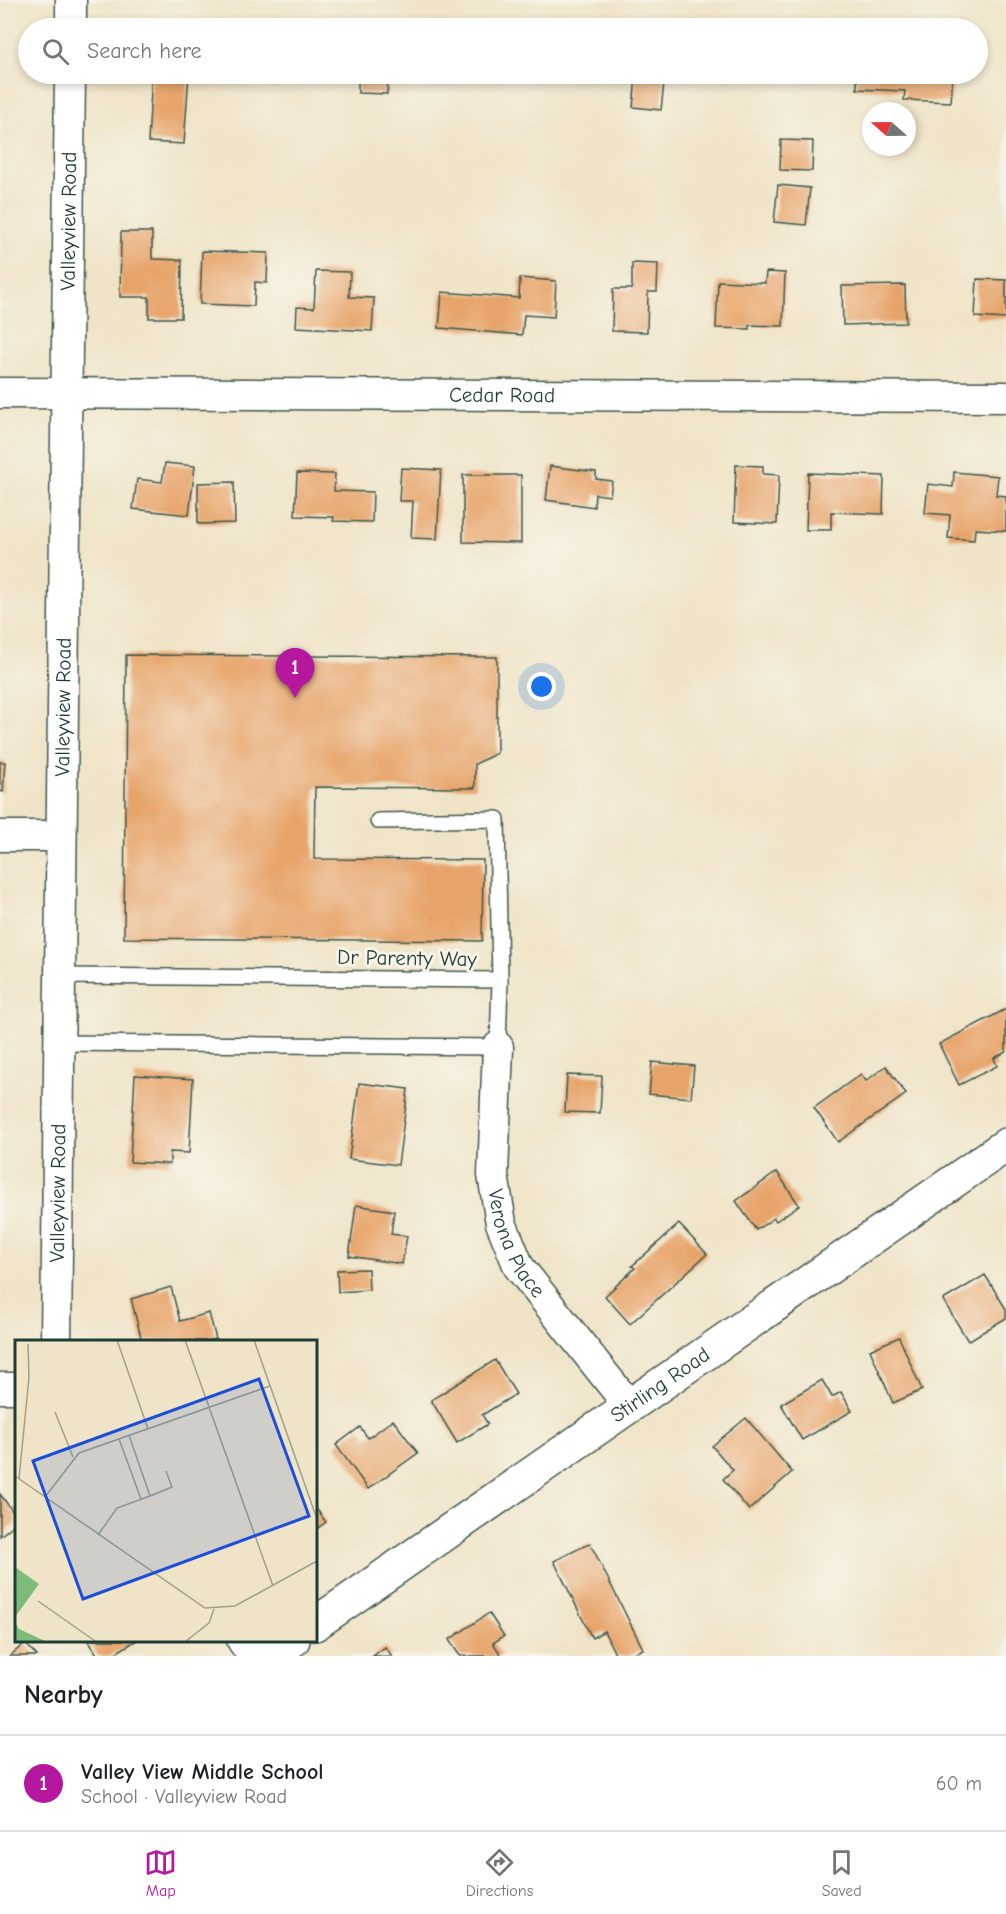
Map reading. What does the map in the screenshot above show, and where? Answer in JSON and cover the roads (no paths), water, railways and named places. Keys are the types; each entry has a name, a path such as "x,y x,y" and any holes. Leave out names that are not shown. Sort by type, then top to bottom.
{"street":[{"path":"70,18 71,0"},
{"name":"Valleyview Road","path":"56,1340 70,84"},
{"name":"Cedar Road","path":"0,393 1006,397"},
{"path":"0,836 60,836"},
{"name":"Verona Place","path":"498,1047 493,1174 501,1223 519,1267 630,1407"},
{"name":"Stirling Road","path":"316,1623 1006,1145"},
{"path":"0,1389 15,1388"},
{"path":"243,1641 253,1656"},
{"path":"269,1656 292,1641"}],"lane":[{"path":"378,821 497,819 500,980"},
{"name":"Dr Parenty Way","path":"60,976 500,980 498,1047"},
{"path":"59,1043 498,1047"}],"place":[{"name":"Valley View Middle School","path":"295,698"}]}
